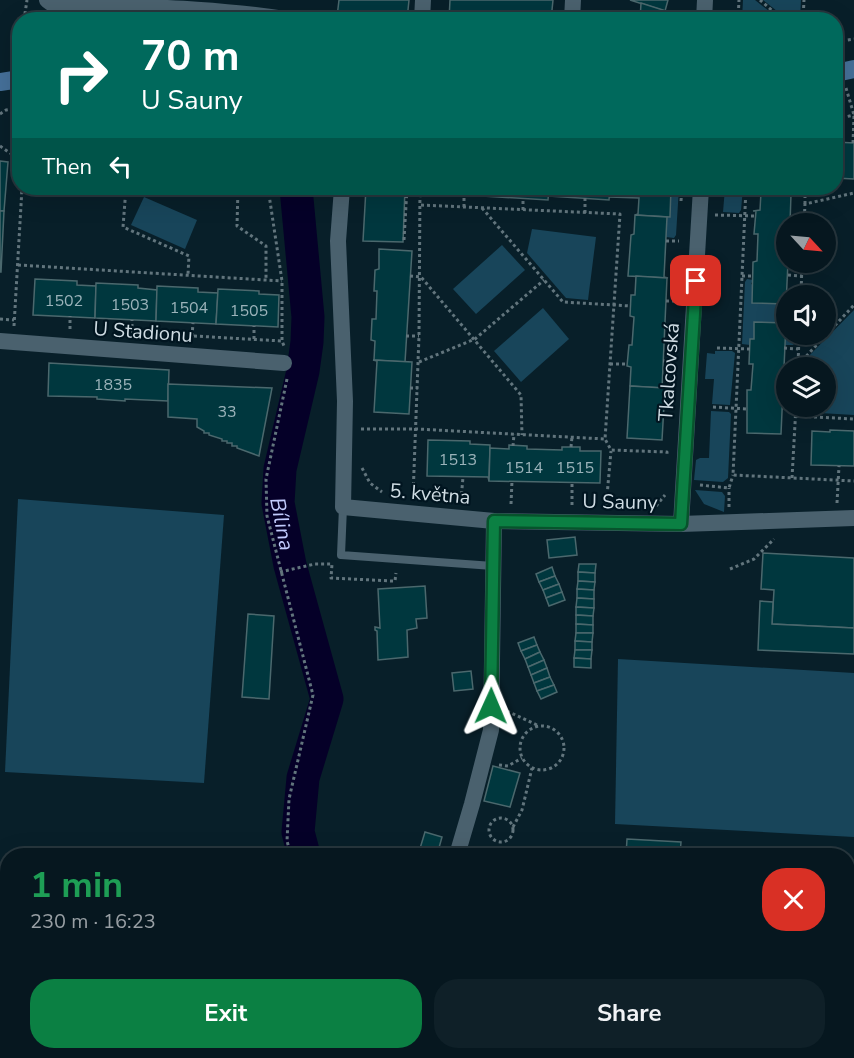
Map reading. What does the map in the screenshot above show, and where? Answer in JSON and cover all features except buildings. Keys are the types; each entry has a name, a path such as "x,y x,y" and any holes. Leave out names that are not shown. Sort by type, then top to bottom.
{"street":[{"path":"49,2 180,4 243,12"},
{"path":"341,195 338,241 345,401 343,507"},
{"name":"Tkalcovská","path":"681,524 701,195"},
{"name":"U Stadionu","path":"6,342 284,363"},
{"name":"5. května","path":"343,507 494,521 491,730 458,848"},
{"name":"U Sauny","path":"494,521 681,524 854,518"}],"lane":[{"path":"343,507 342,555 493,566"}],"path":[{"path":"760,0 774,12"},
{"path":"844,71 854,115 853,143"},
{"path":"805,204 854,193"},
{"path":"6,342 14,320 22,195"},
{"path":"125,195 123,227 189,256 188,274"},
{"path":"238,195 237,226 266,246 266,280"},
{"path":"269,195 282,281 282,341 287,380 266,479 267,516 313,695 290,800 287,841 289,848"},
{"path":"404,240 407,195"},
{"path":"412,513 420,336 420,195"},
{"path":"464,195 464,207"},
{"path":"648,509 657,506 662,500 667,482 729,488 733,475 746,195"},
{"path":"804,213 805,195"},
{"path":"523,198 523,210"},
{"path":"585,198 585,213"},
{"path":"421,204 620,214 605,439 611,450 606,511"},
{"path":"482,208 563,302 631,306"},
{"path":"700,214 756,216"},
{"path":"666,241 679,241"},
{"path":"18,265 282,281"},
{"path":"788,275 802,276 802,285"},
{"path":"410,276 421,277 521,395 522,435"},
{"path":"742,276 753,276"},
{"path":"419,362 475,339 544,280"},
{"path":"666,301 675,301"},
{"path":"806,357 854,305"},
{"path":"70,316 70,329"},
{"path":"0,319 14,320"},
{"path":"132,320 132,333"},
{"path":"192,336 193,323"},
{"path":"254,326 254,339"},
{"path":"406,336 420,336"},
{"path":"798,345 798,357"},
{"path":"717,348 750,349"},
{"path":"784,348 798,349"},
{"path":"663,361 672,361"},
{"path":"610,364 628,364"},
{"path":"410,388 418,388"},
{"path":"713,407 747,409"},
{"path":"792,478 795,417"},
{"path":"815,417 854,419"},
{"path":"360,429 417,429 605,439"},
{"path":"513,446 514,434"},
{"path":"571,447 572,437"},
{"path":"611,450 667,452 667,462"},
{"path":"837,519 839,466"},
{"path":"733,475 854,481"},
{"path":"461,500 463,477"},
{"path":"511,504 512,481"},
{"path":"572,483 572,508"},
{"path":"730,569 754,559 795,519"},
{"path":"280,572 315,564 332,564 331,578 395,581 397,569"},
{"path":"491,706 554,730 559,735 563,748 558,762 546,770 532,768 522,758 520,744 533,728 540,726"},
{"path":"496,764 508,766 522,758"},
{"path":"513,827 507,820 499,818 490,825 490,833 497,842 511,837 513,827 522,810 532,768"}],"shaded area":[{"path":"743,0 755,0 770,12 742,12"},
{"path":"763,0 801,0 800,12 778,12"},
{"path":"671,195 679,195 674,238 666,237 667,217 670,217"},
{"path":"724,195 742,195 739,213 723,212"},
{"path":"144,197 197,220 185,249 131,225"},
{"path":"532,229 596,237 588,300 566,298 527,253"},
{"path":"502,245 525,270 476,314 453,289"},
{"path":"747,279 753,280 751,284 754,285 753,303 776,304 776,323 754,322 754,339 750,339 750,345 742,344"},
{"path":"543,308 569,339 521,382 494,351"},
{"path":"854,310 854,415 836,414 836,357 808,357 820,345 836,345 836,328"},
{"path":"715,351 735,353 730,405 712,404 714,379 705,379 707,353 715,354"},
{"path":"711,411 731,414 728,478 723,482 694,480 696,460 709,458"},
{"path":"695,490 722,492 725,496 724,512 704,504"},
{"path":"18,499 224,515 204,783 5,772"},
{"path":"618,659 854,673 854,837 615,824"}],"waterway":[{"name":"Bílina","path":"297,195 308,317 307,342 303,371 280,469 278,503 290,565 327,699 303,778 298,832 302,848"}],"route":[{"path":"491,706 494,521 681,524 696,281"}]}
